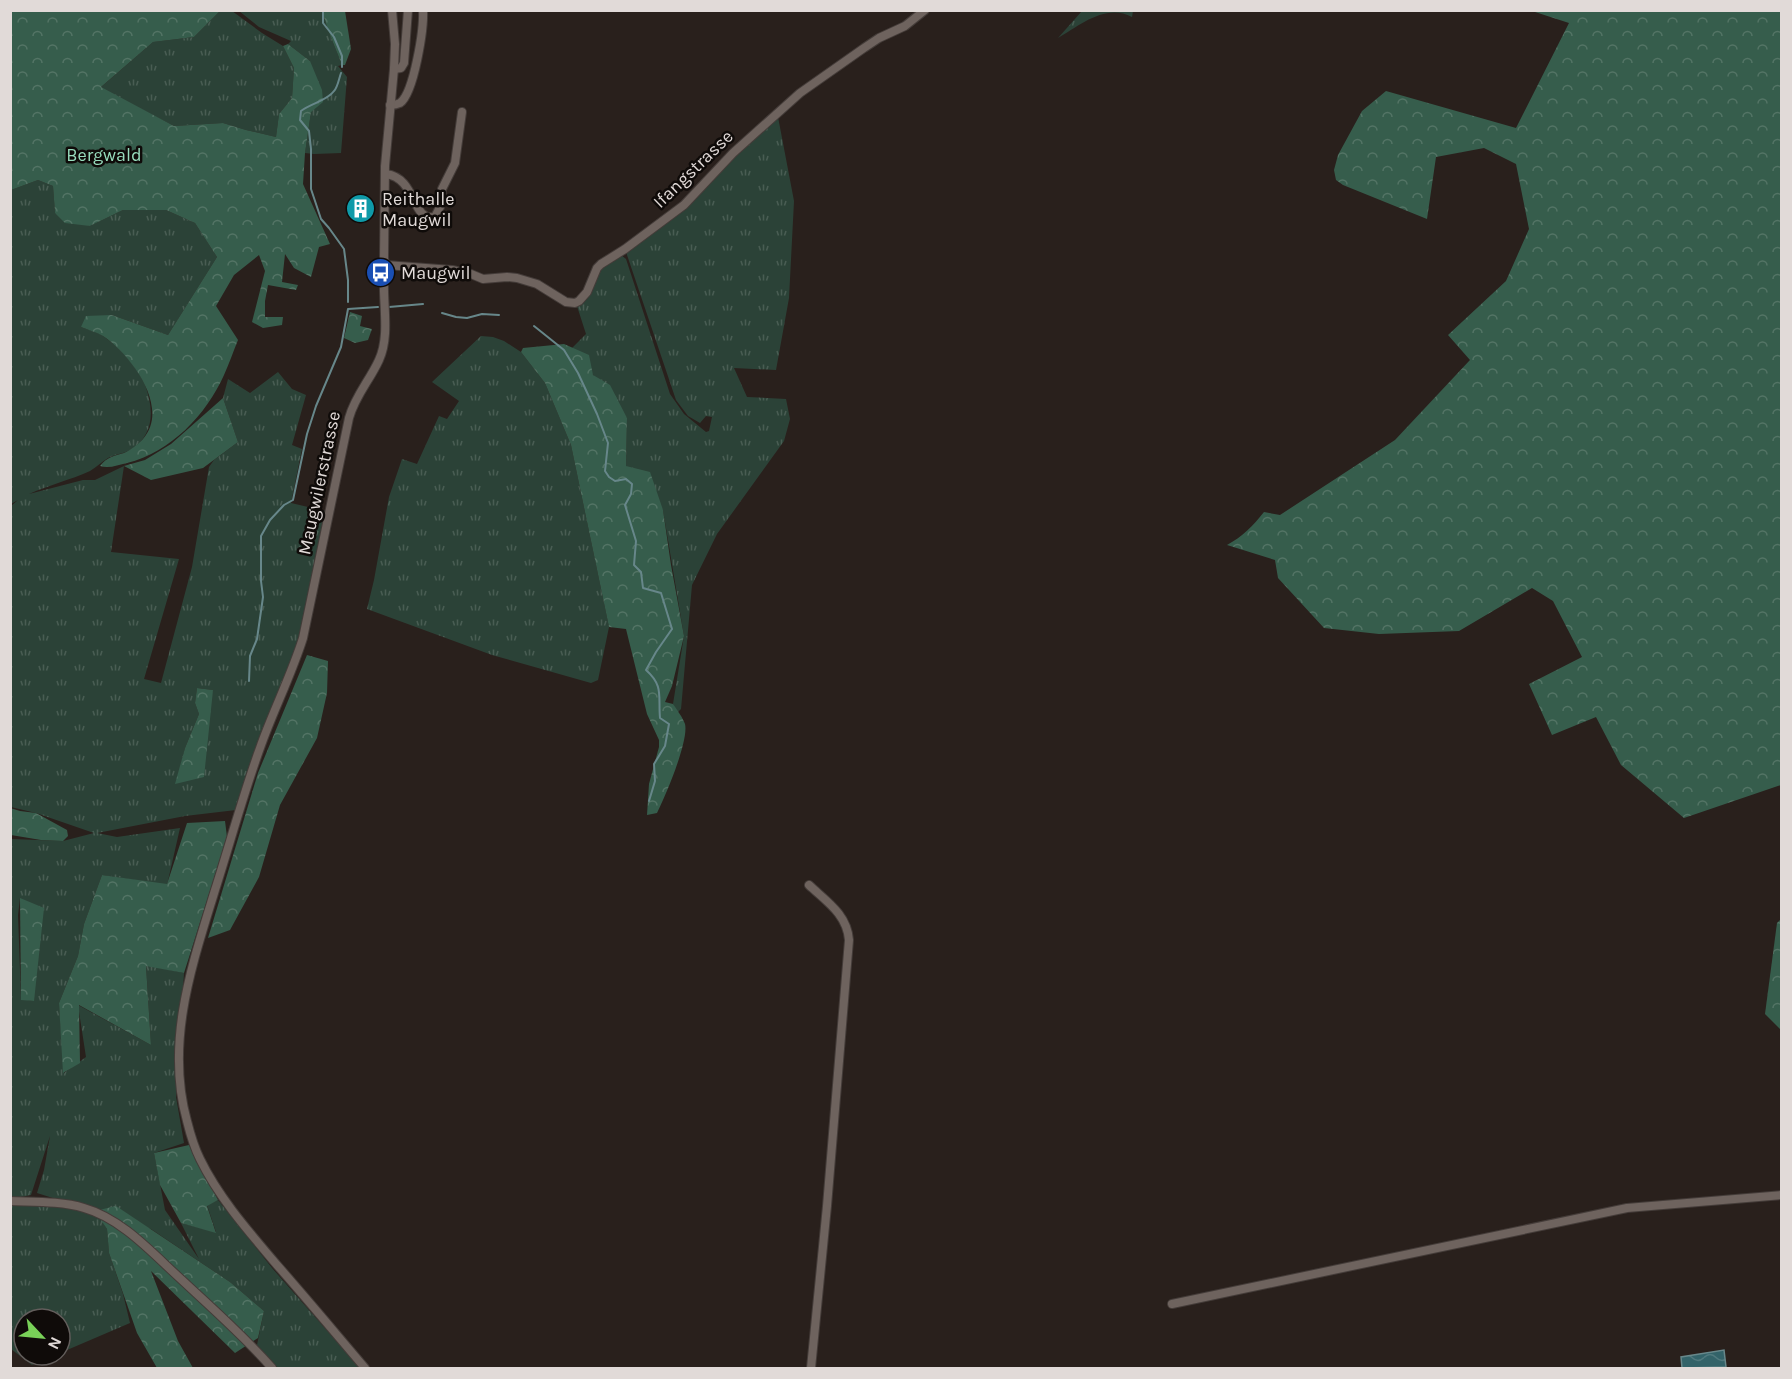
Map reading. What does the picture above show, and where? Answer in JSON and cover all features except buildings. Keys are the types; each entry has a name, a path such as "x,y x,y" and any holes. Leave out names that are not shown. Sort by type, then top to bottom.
{"street":[{"name":"Maugwilerstrasse","path":"365,1368 260,1244 211,1180 199,1157 185,1114 179,1072 183,1005 196,954 261,745 303,638 351,410 383,350 386,266 384,183 395,44 392,10"},
{"path":"394,69 401,68 404,63 408,10"},
{"path":"390,105 401,102 409,90 421,40 423,10"},
{"name":"Ifangstrasse","path":"386,266 452,270 483,279 507,277 528,280 543,286 566,302 575,303 587,292 601,264 684,206 733,153 800,93 879,38 905,26 925,10"},
{"path":"386,174 396,176 404,182 422,214 428,218 435,217 440,207 442,189 455,163 462,112"},
{"path":"809,885 841,915 846,924 849,940 811,1368"},
{"path":"1172,1304 1626,1208 1782,1195"},
{"path":"10,1201 72,1205 95,1211 110,1220 137,1239 227,1321 272,1368"}],"green space":[{"name":"Bergwald","path":"11,10 220,11 194,37 153,42 101,87 174,126 223,123 276,137 279,114 292,98 294,68 283,46 288,44 310,61 322,90 323,102 311,112 303,184 330,244 319,247 311,277 294,268 285,254 282,282 298,285 296,290 268,285 265,301 265,317 283,317 282,325 263,328 252,322 265,271 259,255 234,275 216,306 238,340 216,390 197,418 172,441 143,458 117,466 100,466 108,459 137,445 143,439 150,426 152,412 150,397 144,382 125,355 103,336 81,327 86,316 112,315 168,335 217,257 195,223 166,210 123,210 90,226 65,223 55,213 53,186 38,180 11,190"},
{"path":"220,11 232,11 283,46 294,68 292,98 279,114 276,137 223,123 174,126 100,88 153,42 194,37"},
{"path":"239,11 322,11 342,65 338,66 347,77 341,153 305,153 311,112 310,61 288,44 291,41 259,27"},
{"path":"322,11 345,11 351,49 345,65 342,65"},
{"path":"1082,11 1133,11 1132,17 1122,13 1113,13 1093,17 1058,38"},
{"path":"1532,11 1781,11 1781,785 1684,818 1621,765 1596,717 1552,735 1529,684 1582,657 1553,601 1532,588 1459,631 1379,634 1324,628 1278,578 1275,560 1227,545 1247,531 1264,512 1280,515 1395,440 1470,360 1448,335 1506,281 1529,229 1516,164 1484,148 1436,157 1427,219 1343,185 1336,180 1334,170 1338,155 1362,111 1386,91 1516,128 1569,23"},
{"path":"778,117 794,201 789,298 776,370 734,368 747,397 786,399 790,419 784,441 717,534 692,585 681,709 677,713 673,704 684,636 663,510 626,466 627,418 572,348 586,334 577,306 591,288 603,266 621,255 626,259 670,394 684,414 706,432 709,431 712,417 706,416 700,423 688,416 676,400 625,249 684,205"},
{"path":"38,180 53,186 55,213 90,226 123,210 166,210 195,223 217,257 168,335 112,315 81,327 109,341 122,352 137,371 145,385 150,403 148,429 138,444 130,450 108,458 90,471 29,494 83,480 95,480 124,466 111,552 179,559 144,679 161,683 192,567 209,467 214,460 238,442 223,398 228,379 250,393 278,372 292,389 306,395 292,445 302,449 291,503 325,511 298,641 236,810 185,816 97,833 117,837 180,828 167,885 102,875 84,924 78,956 59,1003 64,1073 86,1057 78,1005 151,1045 146,965 184,973 176,1097 184,1143 154,1153 165,1210 199,1259 181,1223 216,1232 207,1205 218,1200 272,1268 360,1368 278,1368 257,1345 264,1311 230,1282 151,1229 37,1193 50,1136 31,1195 11,1199 11,839 63,841 94,833 11,807 11,506 18,500 11,504 11,190","holes":["197,688 213,690 176,784 185,748 199,714 195,703","20,898 33,1001 21,999 18,915"]},
{"path":"350,312 362,316 360,326 372,329 368,340 355,343 344,338"},
{"path":"481,336 504,341 521,352 545,383 571,445 609,627 598,680 591,683 492,655 367,609 389,497 402,459 417,464 439,416 447,419 459,401 432,382"},
{"path":"564,344 589,355 593,375 610,385 627,418 626,466 650,472 663,510 684,636 672,686 665,702 673,704 678,711 685,724 685,732 676,769 661,805 657,813 647,815 649,784 659,740 647,714 626,629 609,627 571,445 545,383 521,352 523,348"},
{"path":"223,398 238,442 203,468 151,480 124,466 145,460 171,444"},
{"path":"307,655 328,661 327,693 317,738 280,805 259,877 230,930 208,938 258,773"},
{"path":"197,688 213,690 204,777 175,784 185,748 199,714 195,703"},
{"path":"10,808 36,813 67,830 68,836 63,841 11,835"},
{"path":"225,821 227,837 184,973 146,966 151,1045 79,1005 80,1063 63,1073 59,1003 78,956 84,924 102,875 167,884 187,823"},
{"path":"20,898 44,908 34,1001 21,1000"},
{"path":"1781,919 1781,1030 1765,1014 1777,923"},
{"path":"189,1145 218,1200 207,1206 216,1233 181,1223 160,1185 154,1153"},
{"path":"10,1204 76,1208 101,1219 107,1229 109,1253 130,1323 72,1348 72,1307 12,1307 11,1349"},
{"path":"116,1206 230,1282 264,1311 258,1338 235,1353 151,1271 178,1341 193,1368 157,1368 137,1333 109,1253 107,1229 95,1211"}],"water":[{"path":"1724,1350 1726,1367 1682,1368 1681,1357"}],"waterway":[{"path":"323,10 323,23 334,37 342,56 342,67"},
{"path":"341,73 334,91 301,111 300,120 309,131 311,189 321,219 344,249 348,302"},
{"path":"389,307 423,304"},
{"path":"249,681 250,656 257,639 263,597 261,536 270,520 284,505 293,500 307,434 316,406 341,347 348,309 378,307"},
{"path":"442,313 467,318 482,314 499,315"},
{"path":"534,326 564,350 578,373 608,443 605,471 615,481 626,479 632,484 631,494 625,505 636,541 634,565 641,572 643,588 661,593 672,629 646,670 658,686 660,718 669,724 665,746 654,764 655,781 649,801"}],"place":[{"name":"Reithalle Maugwil","path":"361,209"},
{"name":"Maugwil","path":"380,273"}]}
